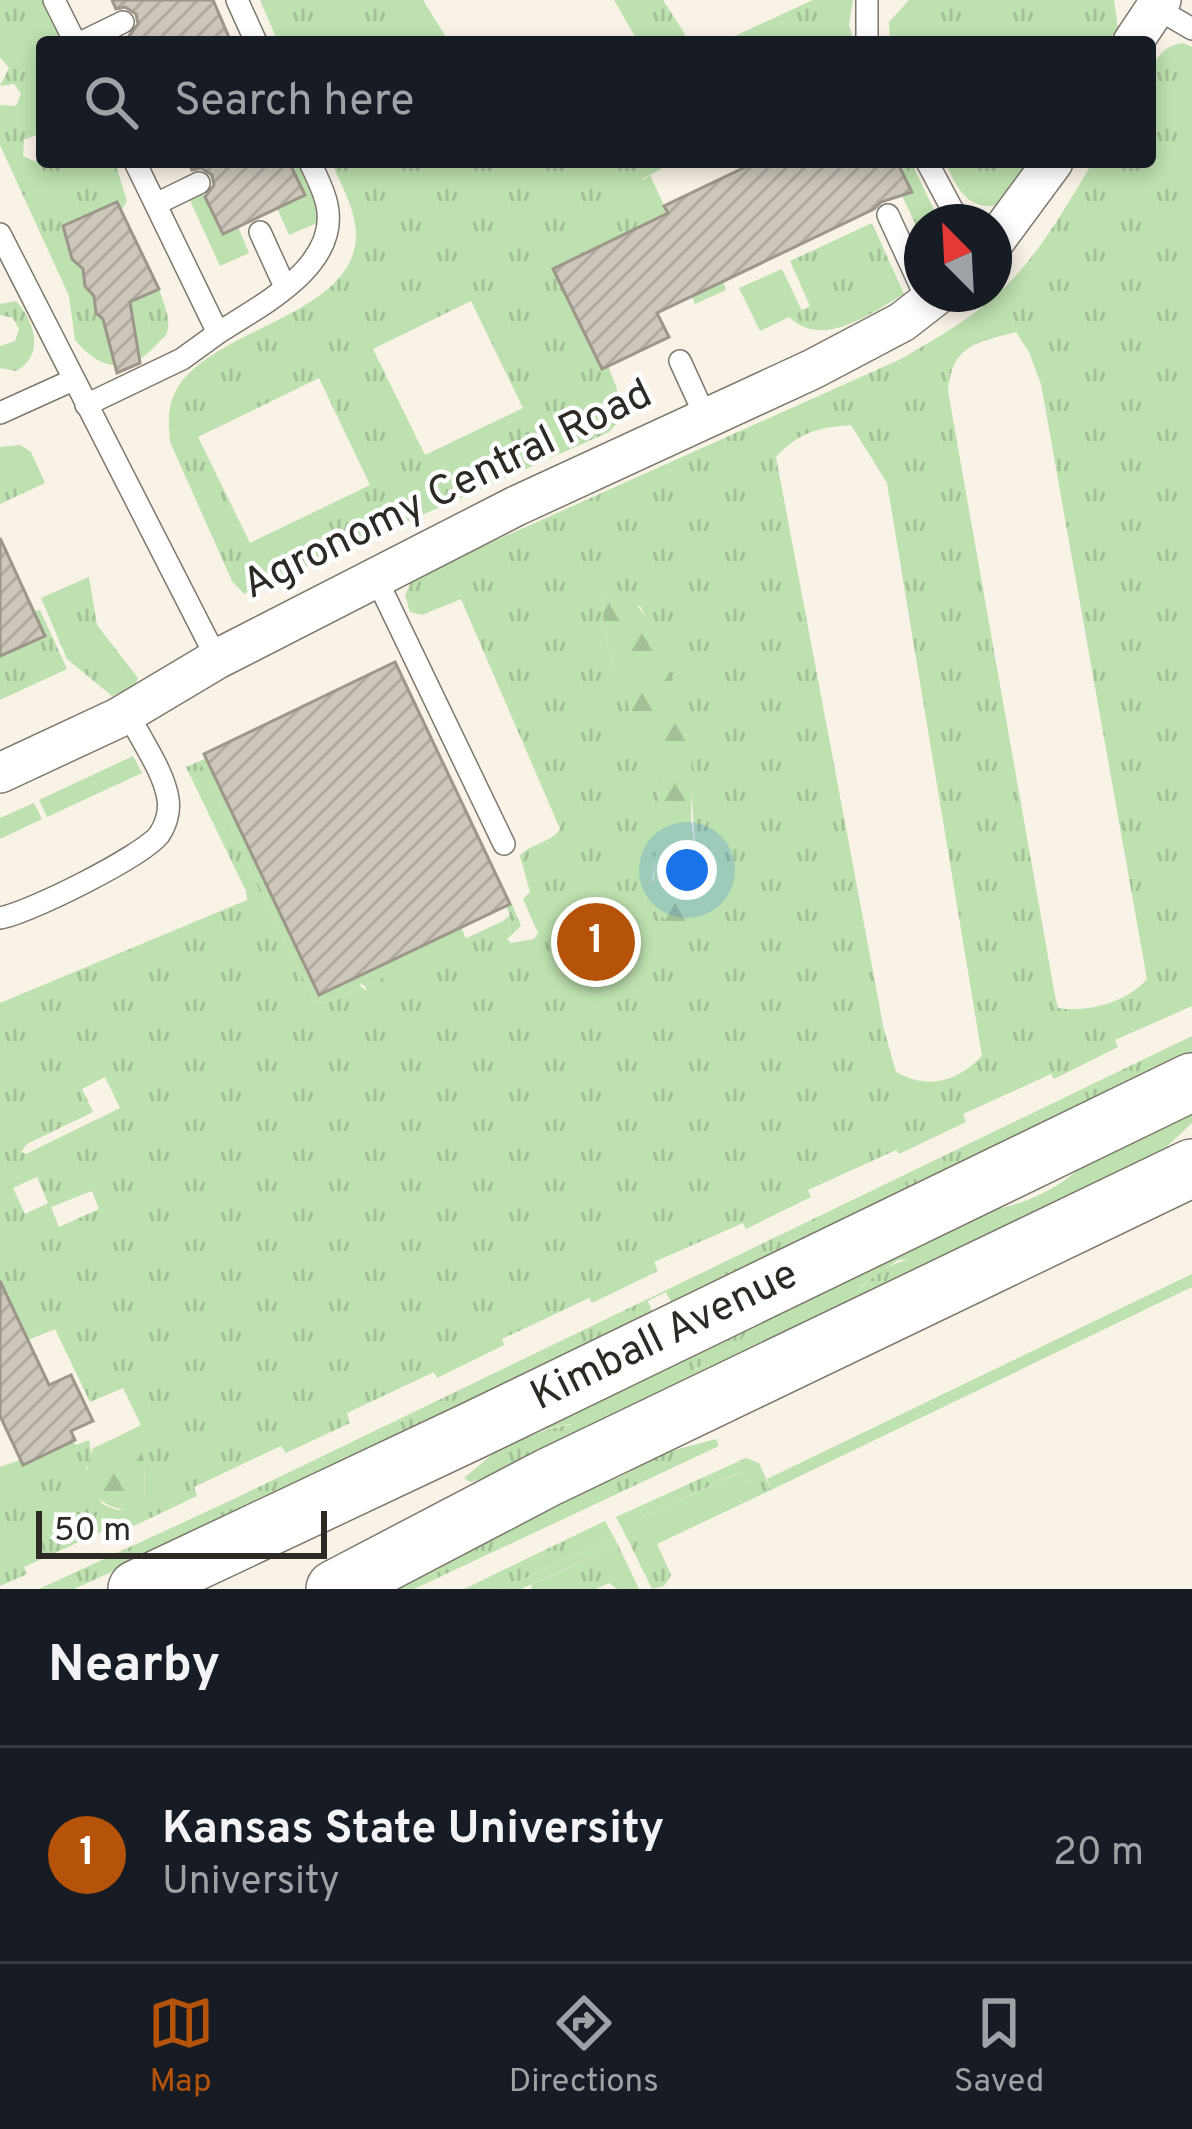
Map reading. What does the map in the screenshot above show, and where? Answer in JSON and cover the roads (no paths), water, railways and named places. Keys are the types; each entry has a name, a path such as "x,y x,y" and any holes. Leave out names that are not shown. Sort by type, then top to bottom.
{"main road":[{"name":"Kimball Avenue","path":"136,1589 1192,1082"},
{"name":"Kimball Avenue","path":"334,1589 549,1478 1192,1168"}],"street":[{"path":"1136,36 1154,3"},
{"path":"1012,218 1049,168"},
{"name":"Agronomy Central Road","path":"0,773 128,713 217,658 516,506 866,341 912,312"}],"lane":[{"path":"54,0 75,36"},
{"path":"866,36 869,2"},
{"path":"1154,3 1192,29"},
{"path":"232,8 247,36"},
{"path":"92,36 123,22"},
{"path":"145,168 156,204 218,333"},
{"path":"86,406 182,359 285,287 315,257 326,233 329,209 312,168"},
{"path":"929,168 949,204"},
{"path":"156,204 199,183"},
{"path":"888,215 904,247"},
{"path":"260,232 285,287"},
{"path":"0,234 8,268 74,380 217,658"},
{"path":"680,361 706,418"},
{"path":"0,413 74,380"},
{"path":"377,580 504,844"},
{"path":"0,918 101,872 142,850 160,833 169,796 128,713"}],"place":[{"name":"Kansas State University","path":"596,942"}]}
